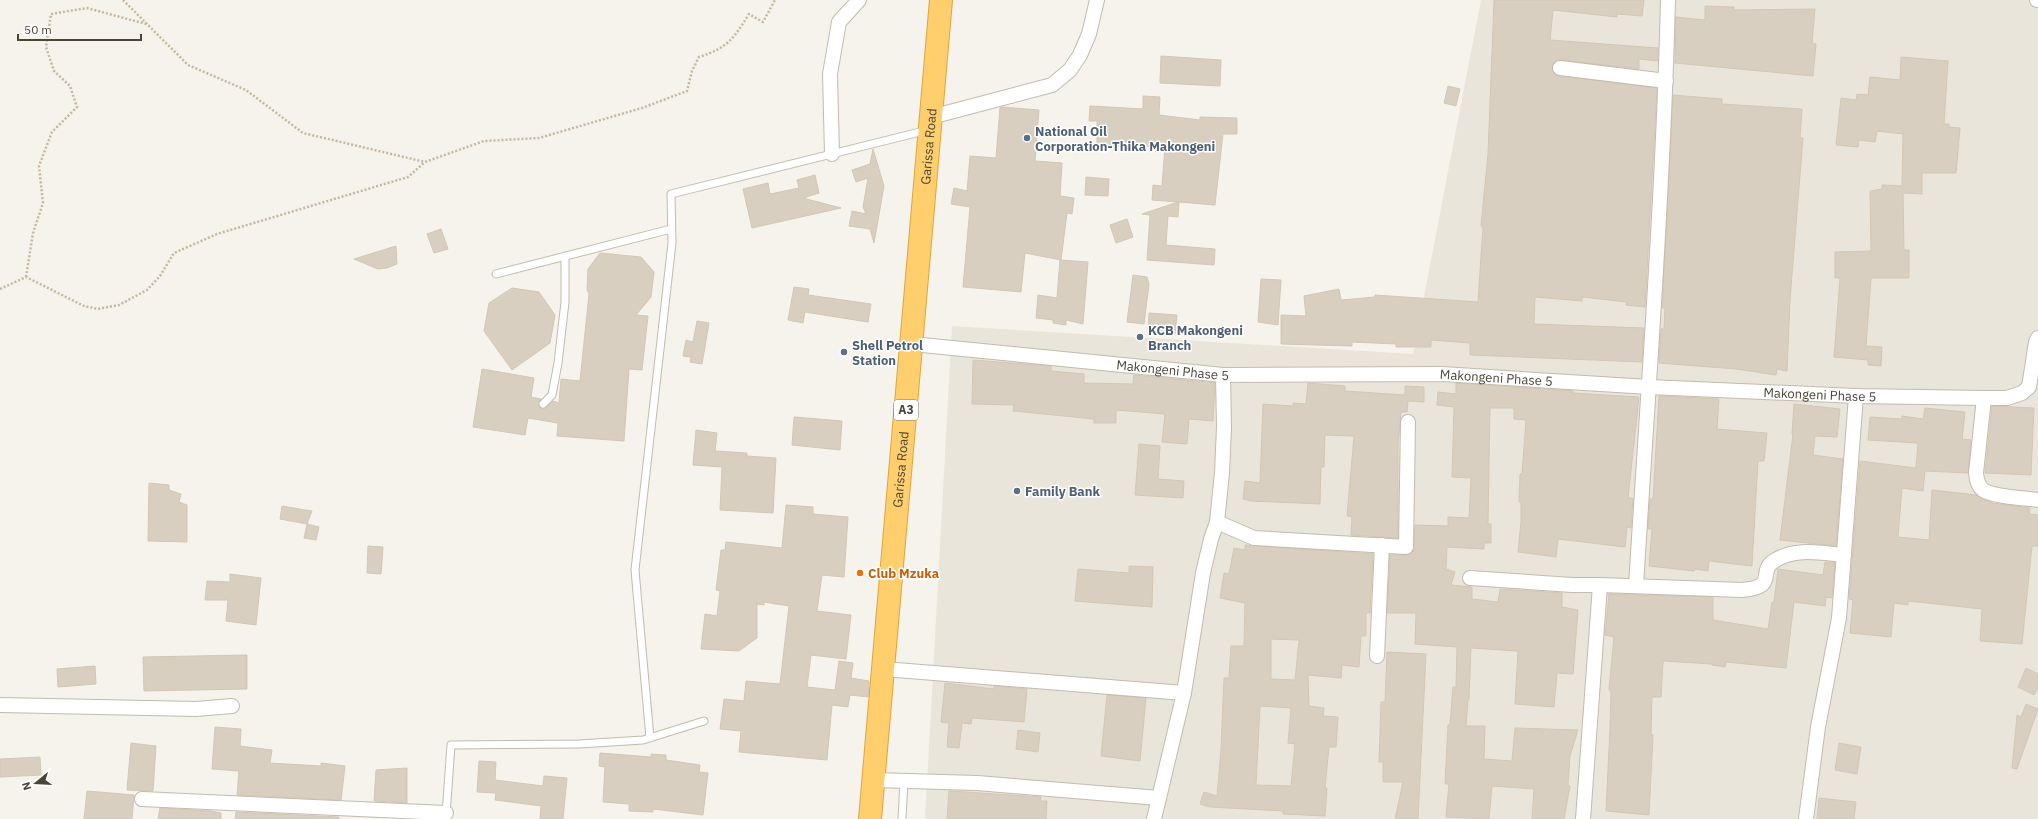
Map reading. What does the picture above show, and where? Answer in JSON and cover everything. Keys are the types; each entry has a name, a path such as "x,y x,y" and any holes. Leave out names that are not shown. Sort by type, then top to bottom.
{"highway":[{"name":"Garissa Road","path":"870,819 941,0"}],"street":[{"path":"832,154 830,74 839,22 859,0"},
{"path":"930,124 1052,85 1070,70 1080,55 1089,34 1097,0"},
{"path":"1636,586 1666,81 1668,0"},
{"path":"1560,68 1666,81"},
{"name":"Makongeni Phase 5","path":"912,344 1223,375 1442,374 1649,387 1856,396 2006,398 2022,393 2029,387 2036,342 2038,338"},
{"path":"1154,819 1184,693 1206,555 1217,522 1224,435 1223,375"},
{"path":"1806,819 1818,728 1839,618 1856,396"},
{"path":"1984,398 1976,473 1977,483 1983,490 1991,494 2038,500"},
{"path":"1217,522 1254,538 1406,547 1408,422"},
{"path":"1377,656 1382,545"},
{"path":"1470,578 1572,586 1600,585 1742,590 1756,589 1761,586 1767,579 1768,568 1774,561 1798,551 1844,555"},
{"path":"1583,819 1600,585"},
{"path":"884,669 1184,693"},
{"path":"0,705 196,709 232,706"},
{"path":"874,780 977,783 1158,798"},
{"path":"142,799 446,816"}],"lane":[{"path":"650,738 634,570 672,243 670,194 832,154 930,124"},
{"path":"496,274 671,229"},
{"path":"543,404 552,395 558,363 565,302 566,256"},
{"path":"446,816 451,745 579,744 643,740 704,721"},
{"path":"902,819 904,781"}],"path":[{"path":"123,0 188,65 246,90 303,133 425,162"},
{"path":"26,277 84,306 98,309 119,305 147,290 160,276 174,253 217,234 408,177 425,162 484,141 539,138 642,108 687,91 692,71 699,57 714,52 733,39 749,14 763,22 773,1"},
{"path":"26,277 33,233 43,203 39,166 52,132 77,106 70,86 54,71 46,47 51,14 87,8 147,25"},
{"path":"0,289 26,277"}],"shaded area":[{"path":"1481,0 2038,0 2038,819 925,819 952,326 1413,354"}],"building":[{"path":"1494,0 1644,0 1642,16 1617,14 1617,17 1553,10 1550,40 1658,48 1658,61 1639,59 1639,69 1561,60 1553,63 1552,67 1555,75 1559,76 1657,88 1645,307 1626,305 1627,302 1582,297 1582,301 1535,297 1534,324 1644,328 1642,362 1470,355 1470,343 1431,340 1431,347 1396,347 1396,344 1352,342 1352,346 1281,344 1281,315 1306,316 1304,296 1339,289 1341,300 1375,297 1375,295 1478,302 1483,226 1481,226 1488,154"},
{"path":"1705,6 1734,7 1734,10 1815,9 1812,43 1816,44 1813,76 1675,63 1676,17 1705,20"},
{"path":"1161,56 1221,60 1220,86 1160,83"},
{"path":"1901,57 1948,61 1944,124 1949,124 1949,127 1960,128 1956,173 1922,173 1922,194 1903,193 1904,250 1909,250 1909,278 1871,278 1866,346 1882,347 1881,366 1868,365 1868,360 1834,357 1840,278 1835,278 1835,252 1871,251 1870,191 1882,189 1882,185 1902,186 1903,134 1877,131 1875,142 1859,140 1858,147 1836,145 1841,98 1856,100 1857,94 1868,95 1870,77 1900,80"},
{"path":"1448,86 1460,89 1456,106 1444,103"},
{"path":"1673,95 1722,99 1722,104 1802,109 1800,138 1803,138 1790,300 1787,371 1777,369 1776,375 1736,369 1659,363 1661,329 1664,329 1665,308 1662,308"},
{"path":"1143,96 1160,97 1159,115 1200,120 1200,117 1237,118 1237,134 1223,134 1215,205 1179,202 1178,217 1168,216 1166,245 1215,249 1214,265 1147,260 1150,215 1142,214 1178,202 1152,200 1153,185 1162,186 1165,147 1097,146 1097,121 1089,121 1090,106 1143,109"},
{"path":"1000,108 1039,110 1035,161 1062,163 1060,196 1074,198 1072,214 1067,213 1061,260 1025,253 1021,292 963,287 970,207 951,204 954,188 967,191 970,156 996,158"},
{"path":"873,149 884,186 874,243 870,229 849,226 852,211 866,214 863,207 868,178 856,182 852,170 870,164"},
{"path":"815,175 819,193 803,198 841,208 752,228 743,189 768,183 770,194 799,188 797,180"},
{"path":"1086,177 1109,179 1108,196 1085,195"},
{"path":"1127,219 1133,237 1116,243 1110,225"},
{"path":"441,229 448,249 434,253 427,234"},
{"path":"396,246 397,264 387,268 378,269 354,259"},
{"path":"600,253 641,257 654,272 651,297 636,315 648,316 642,370 629,369 624,441 557,436 558,423 528,418 525,435 473,427 482,369 534,378 531,397 541,399 538,405 542,409 546,408 553,401 559,403 561,379 580,381 589,294 587,290 588,269"},
{"path":"1060,260 1088,262 1083,324 1066,320 1066,325 1053,323 1053,320 1036,318 1038,295 1057,298"},
{"path":"1133,275 1147,277 1149,284 1144,324 1127,322"},
{"path":"1261,279 1281,280 1278,325 1258,322"},
{"path":"794,287 809,289 808,295 871,304 868,322 805,312 803,323 788,320"},
{"path":"512,288 539,292 555,315 550,343 512,370 484,331 489,303"},
{"path":"1149,313 1177,315 1175,334 1148,332"},
{"path":"697,321 709,323 702,364 690,362 691,357 683,356 686,340 693,342"},
{"path":"973,360 1051,366 1051,371 1084,374 1084,383 1133,384 1134,375 1215,383 1213,421 1189,419 1187,444 1162,442 1165,414 1116,410 1116,423 1094,423 1094,419 1013,411 1014,405 972,404"},
{"path":"1308,383 1345,386 1345,391 1405,395 1405,386 1424,387 1424,402 1408,401 1407,412 1401,412 1398,444 1398,538 1351,535 1352,517 1347,516 1354,436 1325,435 1324,467 1321,467 1320,504 1251,501 1243,499 1245,481 1260,483 1263,404 1293,406 1293,403 1306,404"},
{"path":"1456,383 1639,397 1628,498 1633,498 1631,528 1627,527 1625,547 1558,539 1556,557 1518,552 1521,522 1521,502 1519,502 1520,474 1522,474 1526,420 1514,419 1514,408 1490,408 1488,524 1491,524 1491,543 1484,543 1484,549 1447,547 1446,569 1455,572 1451,585 1472,587 1472,599 1498,602 1500,589 1562,593 1562,607 1578,610 1573,674 1557,673 1554,707 1515,704 1518,651 1471,648 1469,700 1466,726 1485,726 1484,759 1512,761 1515,728 1578,730 1570,756 1568,786 1570,786 1564,819 1532,819 1534,789 1492,786 1489,819 1446,817 1449,784 1445,784 1448,725 1450,725 1453,687 1456,687 1457,647 1415,644 1416,613 1387,613 1390,555 1406,555 1413,552 1415,525 1448,526 1448,517 1469,518 1471,478 1452,477 1454,407 1437,405 1438,392 1456,394"},
{"path":"1659,396 1719,399 1717,429 1767,433 1764,461 1758,461 1752,566 1709,561 1708,571 1695,569 1694,571 1649,566 1652,529 1648,529 1650,499 1653,499"},
{"path":"1794,404 1840,409 1837,437 1815,436 1813,455 1843,459 1836,546 1780,540 1793,434"},
{"path":"1992,406 2034,408 2031,475 1985,473"},
{"path":"1925,408 1965,412 1962,439 1971,440 1968,473 1925,471 1923,491 1902,488 1898,537 1929,540 1932,490 1976,495 1992,503 2030,508 2029,514 2038,515 2038,546 2032,546 2022,644 1980,641 1982,609 1908,601 1908,605 1894,603 1891,637 1850,633 1853,600 1849,599 1860,461 1916,468 1918,443 1868,440 1870,417 1902,419 1902,416 1923,419"},
{"path":"794,417 842,421 840,450 792,445"},
{"path":"696,430 717,433 715,451 747,453 747,456 776,458 773,513 720,510 722,467 693,465"},
{"path":"1139,444 1160,446 1158,479 1184,481 1183,498 1135,495"},
{"path":"149,483 169,485 169,490 181,494 179,502 187,505 187,542 148,541"},
{"path":"786,505 813,507 813,514 848,517 844,577 822,575 817,611 851,615 846,659 811,655 807,687 835,690 839,661 853,663 851,678 869,681 868,697 850,695 848,707 832,705 827,760 739,752 741,731 720,729 724,699 744,701 746,681 780,684 789,606 764,602 764,605 757,604 757,638 739,651 701,649 705,614 717,616 720,591 716,590 721,550 725,550 726,542 782,548"},
{"path":"282,506 312,511 307,524 280,519"},
{"path":"307,524 319,527 316,540 304,538"},
{"path":"1245,545 1373,554 1370,613 1366,613 1366,636 1361,636 1359,667 1342,665 1341,678 1308,675 1309,706 1324,708 1323,716 1338,717 1336,747 1329,747 1325,788 1327,788 1325,816 1283,814 1283,811 1210,807 1200,804 1204,792 1217,796 1221,750 1224,678 1229,678 1231,646 1244,646 1245,603 1220,598 1224,573 1229,574 1234,548 1245,550","holes":["1271,639 1299,640 1295,680 1271,679","1260,706 1291,708 1288,743 1295,744 1291,786 1256,785"]},
{"path":"368,546 383,547 381,574 367,573"},
{"path":"1825,562 1835,563 1832,598 1826,597 1825,606 1794,602 1786,668 1726,662 1725,667 1712,664 1663,661 1661,697 1652,697 1651,734 1653,735 1649,815 1606,811 1611,690 1609,690 1614,637 1605,635 1609,594 1713,597 1713,620 1768,629 1772,602 1774,602 1778,569 1823,575"},
{"path":"1129,566 1153,567 1152,607 1075,601 1078,569 1129,573"},
{"path":"230,574 261,578 256,625 226,621 228,600 205,600 207,581 230,582"},
{"path":"1387,652 1426,654 1418,819 1395,819 1403,782 1383,782 1383,762 1379,762 1381,702 1385,702"},
{"path":"247,655 247,689 144,691 143,657"},
{"path":"95,666 96,684 58,687 57,669"},
{"path":"2026,668 2038,674 2038,688 2034,695 2018,687"},
{"path":"945,683 994,689 994,686 1027,689 1024,722 972,718 971,724 962,723 959,748 947,747 949,723 941,722"},
{"path":"1107,695 1146,698 1140,761 1101,756"},
{"path":"2026,704 2038,709 2017,769 2012,768 2017,715 2021,717"},
{"path":"215,727 241,729 240,746 272,750 270,763 321,766 321,763 345,766 341,800 237,795 239,771 212,769"},
{"path":"1018,730 1040,733 1038,752 1016,749"},
{"path":"131,743 156,746 153,791 127,790"},
{"path":"1839,743 1861,747 1857,774 1835,770"},
{"path":"600,753 651,757 651,754 666,755 666,760 700,765 699,772 708,773 703,815 653,809 653,812 629,811 629,804 603,802 605,767 599,766"},
{"path":"40,757 41,775 0,777 0,759"},
{"path":"479,761 496,762 495,780 543,786 544,776 567,778 563,819 540,819 541,806 495,800 496,793 477,792"},
{"path":"407,768 407,803 374,801 376,770"},
{"path":"87,791 134,795 132,819 84,819"},
{"path":"949,791 1041,797 1040,801 1047,801 1046,819 947,819"},
{"path":"1819,798 1856,802 1854,819 1817,819"},
{"path":"160,808 211,811 221,813 221,819 158,819"},
{"path":"236,812 339,817 339,819 235,819"}],"place":[{"name":"National Oil Corporation-Thika Makongeni","path":"1027,138"},
{"name":"KCB Makongeni Branch","path":"1140,337"},
{"name":"Shell Petrol Station","path":"844,352"},
{"name":"Family Bank","path":"1017,491"},
{"name":"Club Mzuka","path":"860,573"}]}
